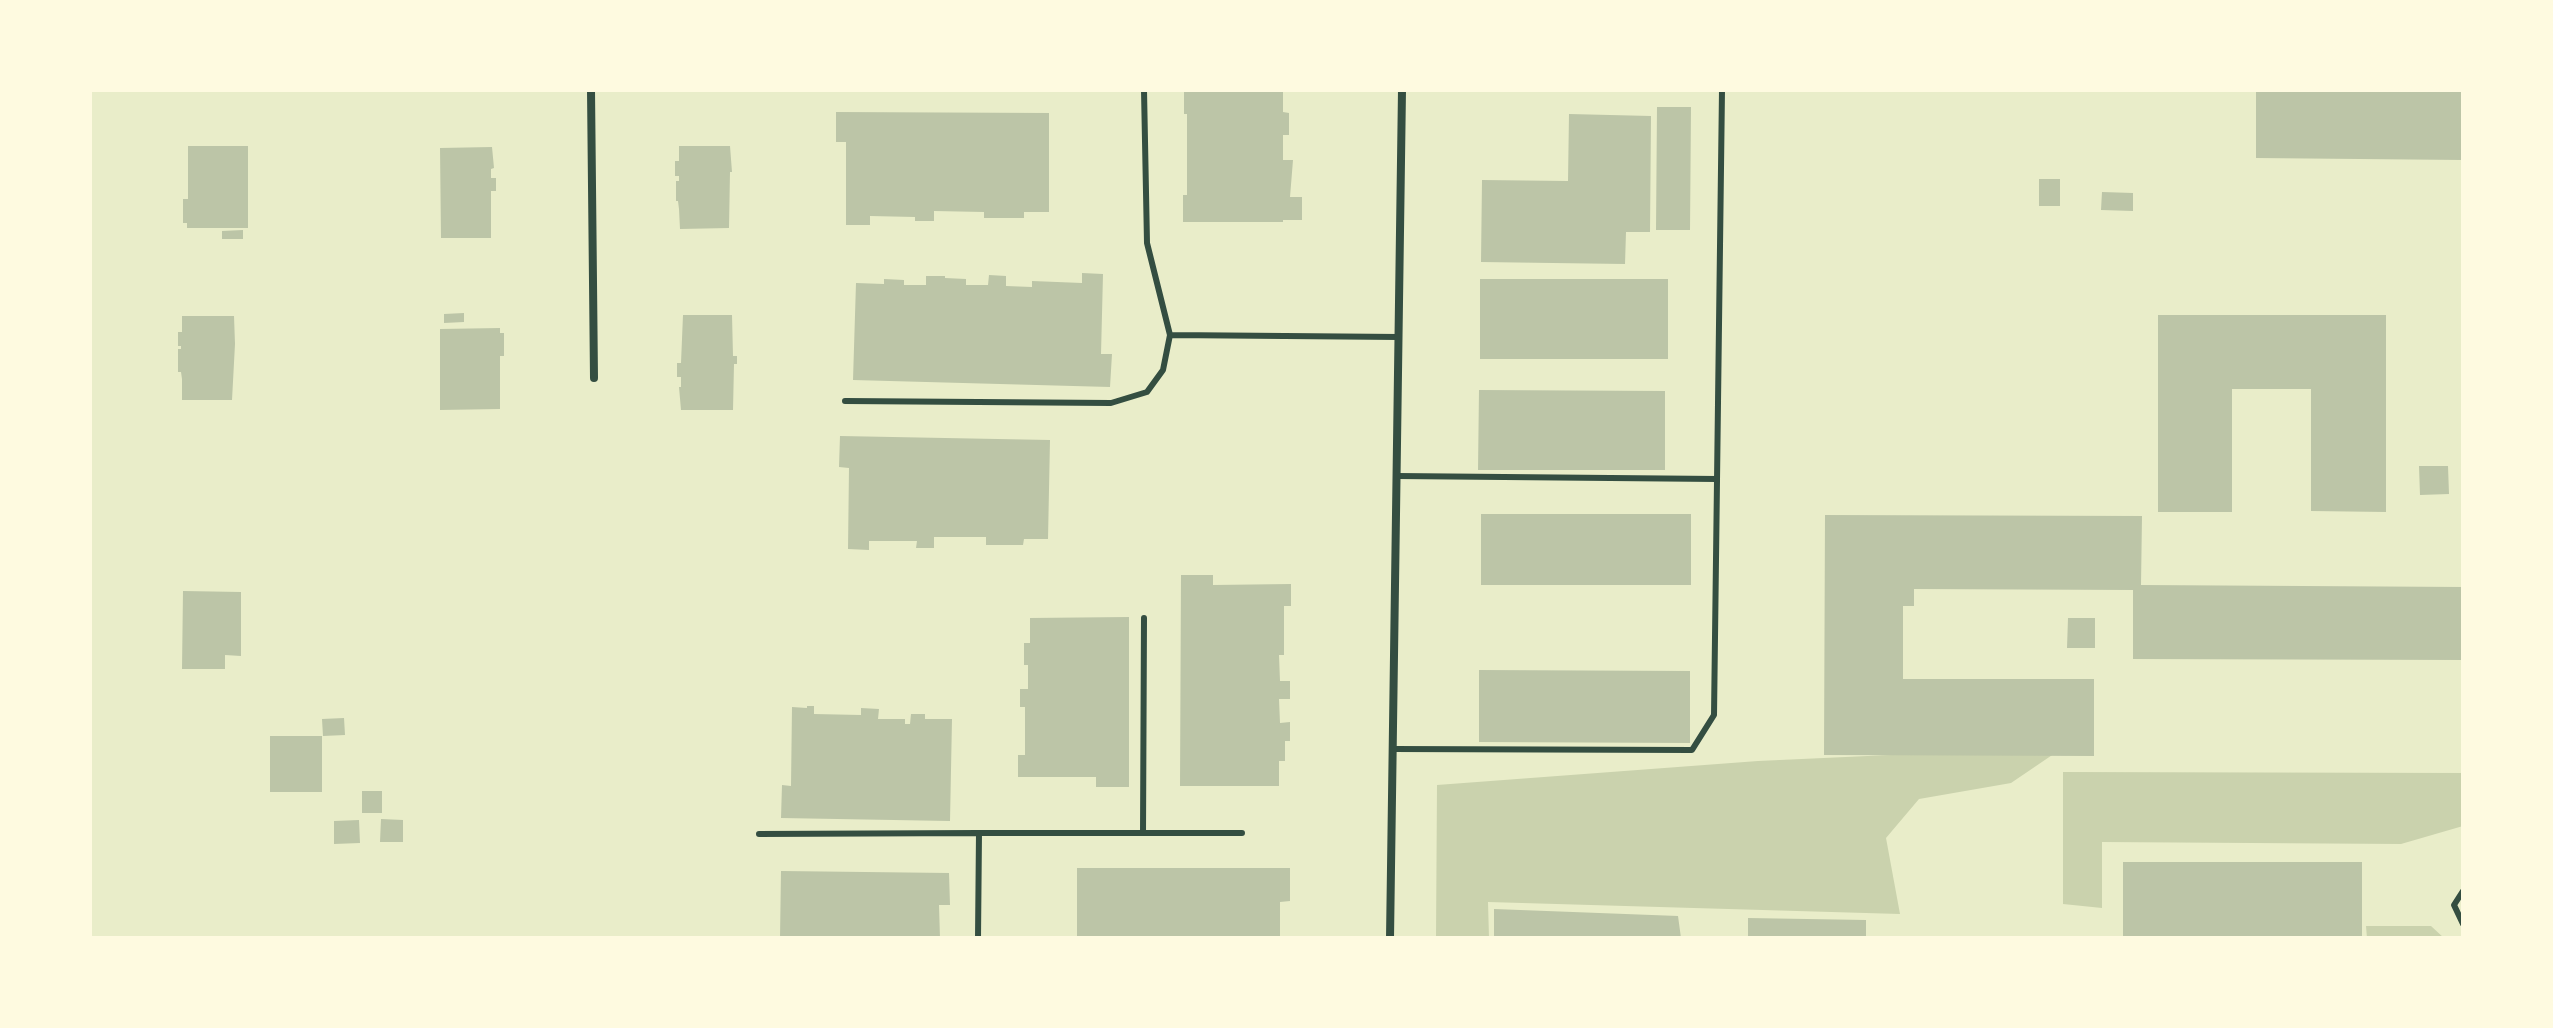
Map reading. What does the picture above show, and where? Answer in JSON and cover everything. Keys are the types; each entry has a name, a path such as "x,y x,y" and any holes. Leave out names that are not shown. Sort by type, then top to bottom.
{"street":[{"path":"591,90 594,378"},
{"path":"1390,938 1402,90"}],"lane":[{"path":"845,401 1111,403 1147,392 1163,370 1170,335 1147,243 1144,90"},
{"path":"1393,749 1692,750 1714,715 1722,90"},
{"path":"1170,335 1399,337"},
{"path":"1397,476 1717,479"},
{"path":"1143,833 1144,618"},
{"path":"978,938 979,833"},
{"path":"759,834 1242,833"},
{"path":"2463,891 2454,905 2463,924"}],"green space":[{"path":"2064,747 2011,783 1919,799 1886,838 1900,914 1488,902 1489,938 1436,938 1437,785 1758,761"},
{"path":"2063,772 2463,773 2463,826 2401,844 2102,842 2102,908 2063,904"},
{"path":"2366,926 2431,926 2444,938 2367,938"}],"building":[{"path":"1184,90 1283,90 1283,112 1289,113 1289,135 1283,135 1283,160 1293,160 1290,197 1302,197 1302,220 1183,222 1183,195 1187,195"},
{"path":"2256,90 2463,90 2463,160 2256,158"},
{"path":"1657,107 1691,107 1690,230 1656,230"},
{"path":"836,112 1049,113 1049,212 1024,212 1024,218 984,218 984,212 934,211 934,221 915,221 915,217 870,216 870,225 846,225 846,142 836,142"},
{"path":"1569,114 1651,116 1650,232 1626,232 1625,264 1481,262 1482,180 1568,181"},
{"path":"188,146 248,146 248,228 187,228 187,223 183,223 183,199 188,199"},
{"path":"679,146 730,146 729,228 680,229 676,201 679,176 675,176"},
{"path":"492,147 494,168 491,169 491,178 496,178 496,191 491,191 491,238 441,238 440,148"},
{"path":"2039,179 2060,179 2060,206 2039,206"},
{"path":"2102,192 2133,193 2133,211 2101,210"},
{"path":"243,230 243,239 222,239 222,231"},
{"path":"1082,273 1103,274 1101,354 1112,354 1110,387 853,380 856,283 884,284 884,279 904,280 904,285 926,285 926,276 945,276 966,279 966,285 988,285 989,275 1006,276 1006,286 1032,287 1032,281 1082,283"},
{"path":"1480,279 1668,279 1668,359 1480,359"},
{"path":"464,313 464,322 444,323 444,314"},
{"path":"683,315 732,315 733,356 737,356 737,364 734,364 733,410 681,410 681,377 677,377 677,363 681,363"},
{"path":"2158,315 2386,315 2386,512 2311,511 2311,389 2232,389 2232,512 2158,512"},
{"path":"182,316 234,316 232,400 182,400 178,332 182,332"},
{"path":"500,328 500,333 504,333 504,356 500,356 500,409 440,410 440,329"},
{"path":"1479,390 1665,391 1665,470 1478,470"},
{"path":"840,436 1050,440 1048,539 1024,539 1023,545 986,545 986,537 934,537 934,548 916,548 917,541 869,541 869,550 848,549 849,468 839,467"},
{"path":"2419,466 2448,466 2449,494 2420,495"},
{"path":"1481,514 1691,514 1691,585 1481,585"},
{"path":"1825,515 2142,516 2141,585 2463,587 2463,660 2133,659 2133,590 1914,589 1914,606 1903,606 1903,679 2094,679 2094,756 1824,755"},
{"path":"1181,575 1213,575 1213,585 1291,584 1291,606 1284,606 1284,655 1279,655 1280,681 1290,681 1290,699 1279,699 1280,723 1290,722 1290,741 1285,741 1285,761 1279,761 1279,786 1180,786"},
{"path":"183,591 241,592 241,656 225,655 225,669 182,669"},
{"path":"1129,617 1129,787 1096,787 1096,777 1018,777 1018,755 1025,755 1025,707 1020,707 1020,689 1028,689 1024,643 1030,643 1030,618"},
{"path":"2068,618 2095,618 2095,648 2067,648"},
{"path":"1479,670 1690,671 1690,743 1479,742"},
{"path":"814,706 814,714 861,715 861,708 879,709 878,719 905,719 905,724 910,724 911,714 925,714 925,719 952,719 950,821 781,818 782,785 791,786 792,707"},
{"path":"344,718 345,735 323,736 322,719"},
{"path":"270,736 322,736 322,792 270,792"},
{"path":"362,791 382,791 382,813 362,813"},
{"path":"381,819 403,820 403,842 380,842"},
{"path":"359,820 360,843 334,844 334,821"},
{"path":"2123,862 2362,862 2362,938 2123,938"},
{"path":"1077,868 1290,868 1290,901 1280,902 1280,938 1077,938"},
{"path":"781,871 949,873 950,905 939,905 940,938 780,938"},
{"path":"1494,909 1678,916 1681,938 1494,938"},
{"path":"1748,918 1866,920 1866,938 1748,938"}]}
